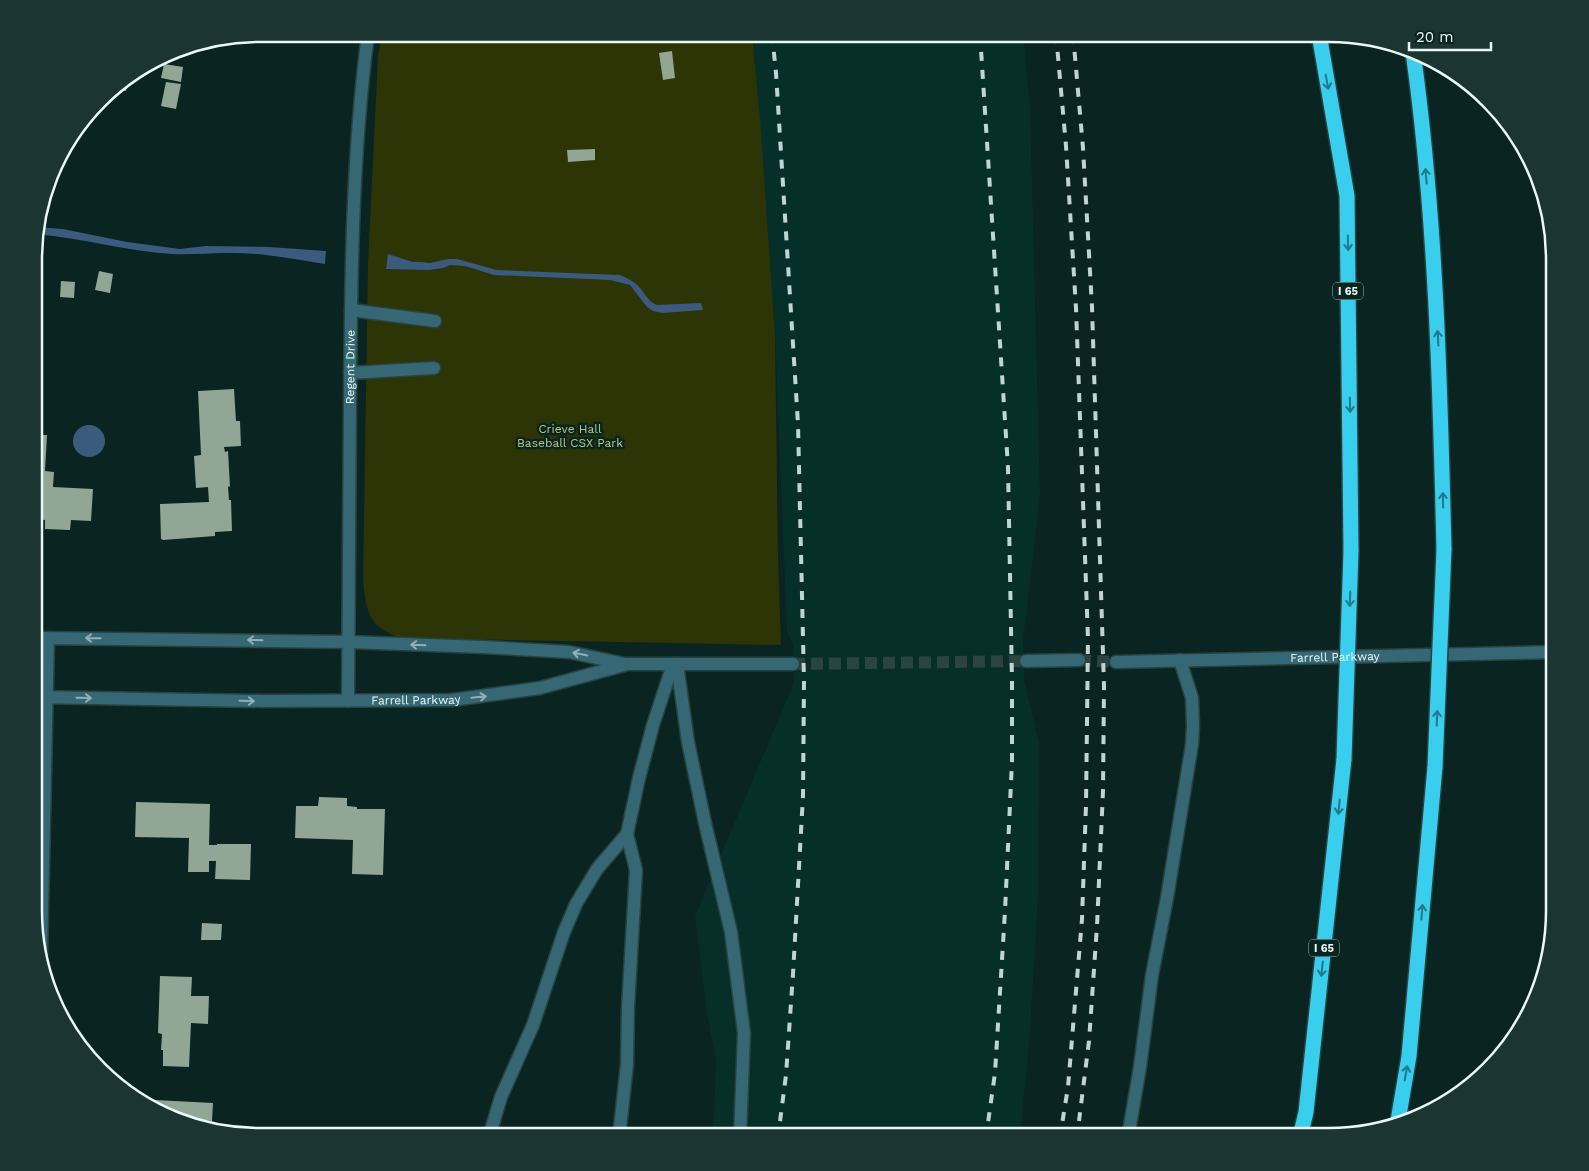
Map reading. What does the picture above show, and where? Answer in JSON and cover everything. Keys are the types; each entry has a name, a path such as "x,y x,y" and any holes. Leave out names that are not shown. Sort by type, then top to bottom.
{"highway":[{"name":"I 65","path":"1302,1128 1306,1112 1344,759 1352,551 1347,196 1320,42"},
{"path":"1399,1117 1409,1056 1435,767 1444,549 1439,359 1434,270 1414,60"}],"street":[{"name":"Regent Drive","path":"348,701 351,310 357,150 367,42"},
{"path":"351,310 435,321"},
{"path":"350,373 434,368"},
{"path":"42,638 348,642 482,647 569,652 628,664"},
{"name":"Farrell Parkway","path":"1116,662 1546,652"},
{"path":"1026,661 1079,660"},
{"path":"1130,1128 1152,975 1172,869 1192,744 1192,698 1180,660"},
{"name":"Farrell Parkway","path":"42,697 262,702 452,700 540,688 628,664 793,664"},
{"path":"620,1128 627,1064 628,1007 636,870 627,834 638,778 653,725 675,664"},
{"path":"675,664 704,823 732,941 744,1033 740,1128"},
{"path":"492,1128 502,1098 533,1025 564,932 576,904 597,869 627,834"}],"shaded area":[{"path":"753,42 1024,42 1030,108 1040,495 1023,641 1024,680 1039,743 1038,896 1030,1032 1021,1128 713,1128 716,1062 706,1008 695,916 794,683 793,645 787,632 775,333"}],"green space":[{"name":"Crieve Hall Baseball CSX Park","path":"381,42 753,42 775,335 781,645 402,638 382,629 371,617 366,601 363,580 368,263 378,56"}],"water":[{"path":"45,228 180,249 206,246 269,247 326,251 325,264 251,254 155,252 44,235"},
{"path":"388,254 413,262 430,263 457,259 497,270 620,275 636,284 649,300 657,305 701,303 703,310 662,313 653,311 647,307 630,285 610,280 494,275 465,266 450,265 429,270 386,269"},
{"path":"89,425 95,426 100,430 104,435 104,447 100,452 95,456 89,457 83,456 78,452 74,447 73,441 74,435 78,430 83,426"}],"building":[{"path":"672,51 675,78 663,80 659,53"},
{"path":"164,65 183,67 181,82 161,78"},
{"path":"166,82 181,84 176,109 161,106"},
{"path":"595,149 595,160 568,162 567,150"},
{"path":"99,271 113,274 110,293 95,290"},
{"path":"61,281 75,282 74,298 60,297"},
{"path":"234,389 236,421 240,421 241,446 224,447 225,452 228,451 230,487 228,486 229,500 231,500 232,531 215,532 215,536 163,540 161,539 160,504 209,502 208,487 196,488 194,456 201,455 198,391"},
{"path":"42,435 47,435 45,471 54,472 53,487 93,489 91,521 71,520 70,530 45,529 45,520 42,520"},
{"path":"319,797 347,798 347,806 357,807 357,809 385,809 383,875 352,874 353,840 295,838 296,806 318,806"},
{"path":"136,802 210,804 209,845 251,844 250,880 215,879 216,861 209,861 209,872 188,872 189,838 135,837"},
{"path":"202,923 222,924 221,940 201,940"},
{"path":"160,976 192,977 191,996 209,996 208,1024 191,1023 189,1067 163,1066 162,1034 158,1033"},
{"path":"155,1101 213,1103 212,1121 205,1121 190,1117"}],"tunnel":[{"path":"1079,660 1116,662"},
{"path":"793,664 1026,661"}],"railway":[{"path":"773,42 798,424 804,681 803,796 786,1075 779,1128"},
{"path":"981,42 1008,467 1012,681 1012,761 1005,911 995,1073 987,1128"},
{"path":"1057,42 1066,146 1076,308 1088,639 1086,805 1082,919 1068,1087 1061,1128"},
{"path":"1074,42 1083,148 1092,307 1104,686 1103,791 1097,926 1089,1041 1078,1128"}]}
